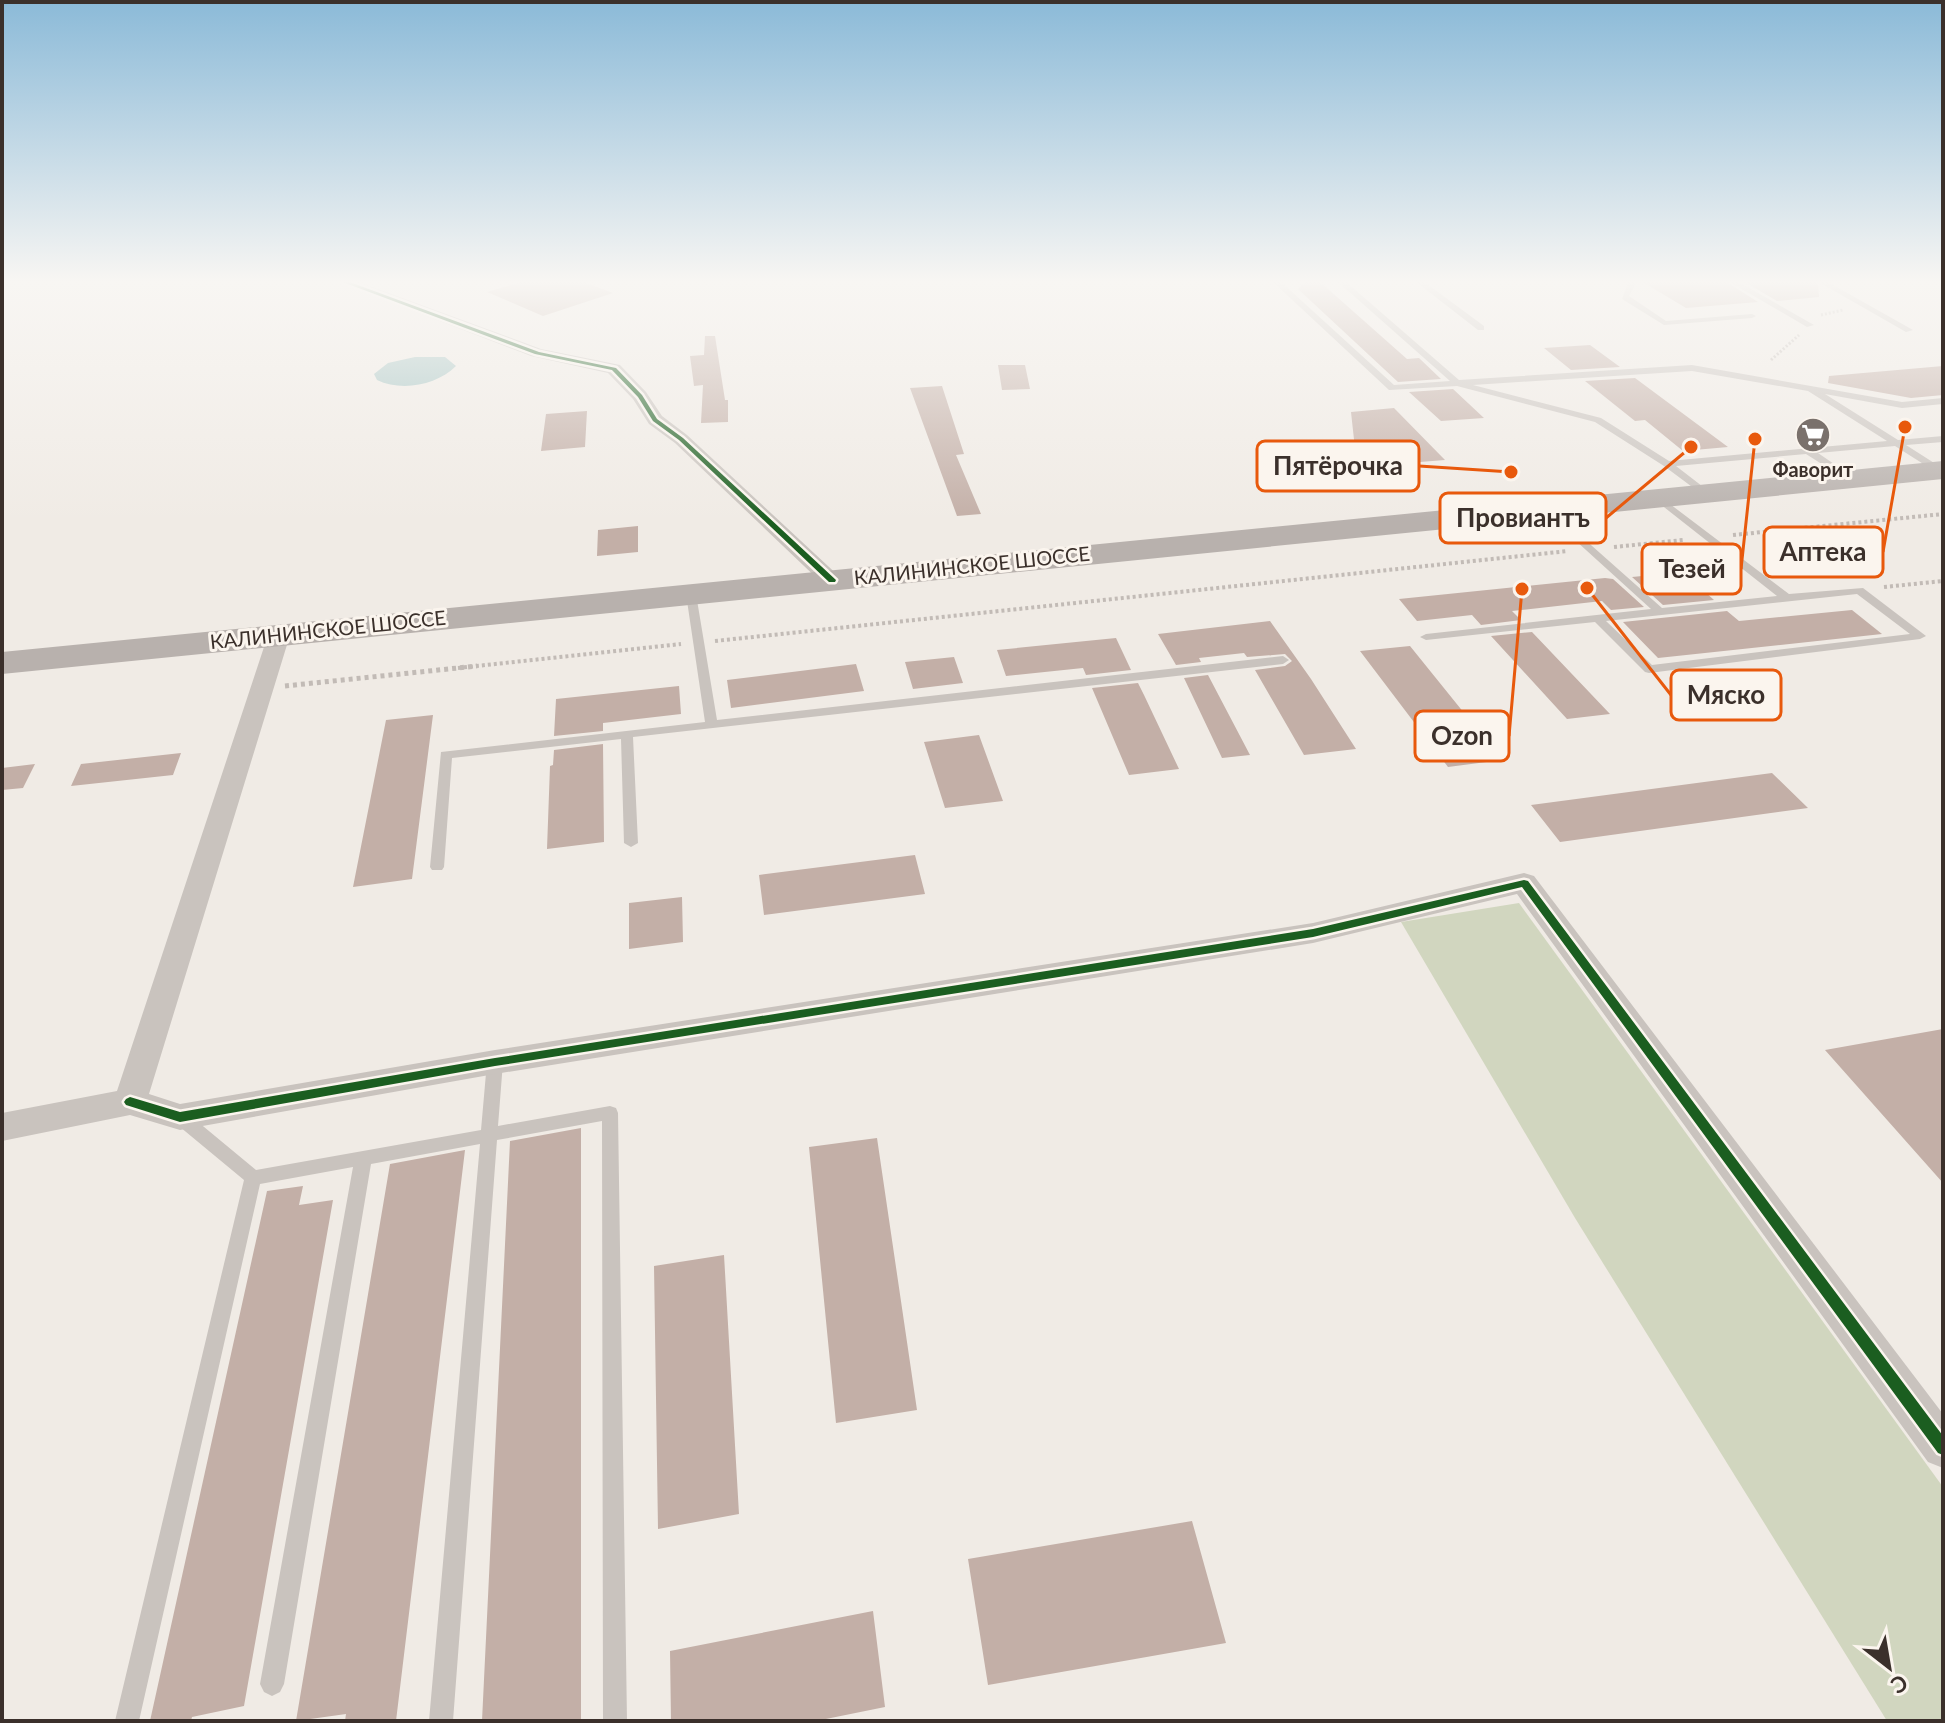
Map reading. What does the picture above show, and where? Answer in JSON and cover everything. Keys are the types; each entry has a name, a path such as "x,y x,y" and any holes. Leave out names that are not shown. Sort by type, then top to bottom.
{"main road":[{"name":"КАЛИНИНСКОЕ ШОССЕ","path":"2,663 1941,470"}],"street":[{"path":"577,361 614,369 640,396 655,420 681,439 832,580"},
{"path":"130,1102 279,635"},
{"path":"2,1127 130,1102 180,1117 495,1062 1313,933 1524,883 1943,1448"}],"lane":[{"path":"1363,361 1392,388 1692,368 1902,405 1943,401"},
{"path":"1432,361 1457,383 1598,420 1706,493"},
{"path":"1811,389 1941,470"},
{"path":"1667,464 1943,439"},
{"path":"1808,451 1850,479"},
{"path":"1658,498 1787,598"},
{"path":"1547,509 1659,611"},
{"path":"1426,637 1859,590 1920,636 1649,669 1598,619"},
{"path":"691,594 712,725"},
{"path":"437,867 446,755 1283,660"},
{"path":"627,734 631,843"},
{"path":"441,1721 495,1062"},
{"path":"253,1178 610,1113 615,1721"},
{"path":"180,1117 253,1178"},
{"path":"272,1684 363,1158"},
{"path":"127,1721 253,1178"}],"path":[{"path":"262,688 1943,514"},
{"path":"1859,590 1943,581"}],"green space":[{"path":"1519,903 1943,1487 1943,1721 1887,1721 1575,1218 1401,922"}],"water":[{"path":"450,361 456,366 429,382 397,386 377,380 374,374 388,363"}],"building":[{"path":"691,361 719,361 725,400 728,400 728,422 701,423 703,385 694,386"},
{"path":"1376,361 1423,361 1441,379 1398,382"},
{"path":"1560,361 1612,361 1620,367 1571,370"},
{"path":"998,365 1025,365 1030,389 1002,390"},
{"path":"1943,366 1943,395 1911,398 1828,383 1829,376"},
{"path":"1635,378 1728,447 1683,451 1645,420 1635,421 1585,381"},
{"path":"942,386 964,454 956,455 981,514 957,516 910,388"},
{"path":"1453,389 1484,418 1441,421 1409,392"},
{"path":"1394,408 1445,460 1357,467 1351,412"},
{"path":"587,411 585,447 541,451 546,414"},
{"path":"638,526 638,552 597,556 598,530"},
{"path":"1683,572 1714,600 1663,605 1632,577"},
{"path":"1613,579 1644,607 1611,610 1602,601 1512,611 1521,620 1481,625 1472,615 1417,621 1399,599"},
{"path":"1852,610 1882,634 1658,658 1623,622 1727,611 1739,621"},
{"path":"1270,621 1356,749 1304,755 1255,670 1285,666 1292,661 1285,654 1247,657 1244,653 1199,658 1201,662 1176,665 1158,634"},
{"path":"1532,632 1610,714 1567,719 1491,636"},
{"path":"1116,638 1131,670 1086,675 1083,668 1006,676 997,650"},
{"path":"1410,646 1502,760 1448,767 1360,651"},
{"path":"954,657 963,683 913,689 905,662"},
{"path":"856,664 864,691 731,708 727,680"},
{"path":"1208,675 1250,755 1222,758 1184,678"},
{"path":"1138,683 1179,769 1129,775 1092,688"},
{"path":"679,686 681,714 603,723 603,731 554,736 556,699"},
{"path":"433,715 412,879 353,887 386,720"},
{"path":"979,735 1003,801 945,808 924,742"},
{"path":"603,744 604,842 547,849 550,766 553,765 554,750"},
{"path":"181,753 173,775 71,786 81,764"},
{"path":"35,764 23,788 2,790 2,768"},
{"path":"1772,773 1808,808 1560,842 1531,805"},
{"path":"915,855 925,894 764,915 759,875"},
{"path":"682,897 683,942 629,949 629,903"},
{"path":"1943,1029 1943,1183 1825,1050"},
{"path":"581,1128 581,1721 482,1721 510,1141"},
{"path":"877,1138 917,1410 836,1423 809,1147"},
{"path":"465,1150 396,1721 345,1721 346,1714 296,1721 390,1164"},
{"path":"303,1186 299,1205 333,1200 244,1706 192,1717 191,1721 150,1721 267,1191"},
{"path":"724,1255 739,1514 658,1529 654,1266"},
{"path":"1192,1521 1226,1643 988,1685 968,1559"},
{"path":"873,1611 885,1707 816,1721 671,1721 670,1651"}],"cycle path":[{"path":"577,361 614,369 640,396 655,420 681,439 832,580"},
{"path":"130,1102 180,1117 495,1062 1313,933 1524,883 1943,1448"}],"place":[{"name":"Аптека","path":"1905,427"},
{"name":"Фаворит","path":"1813,435"},
{"name":"Тезей","path":"1755,439"},
{"name":"Провиантъ","path":"1691,447"},
{"name":"Пятёрочка","path":"1511,472"},
{"name":"Мяско","path":"1587,588"},
{"name":"Ozon","path":"1522,589"}]}
